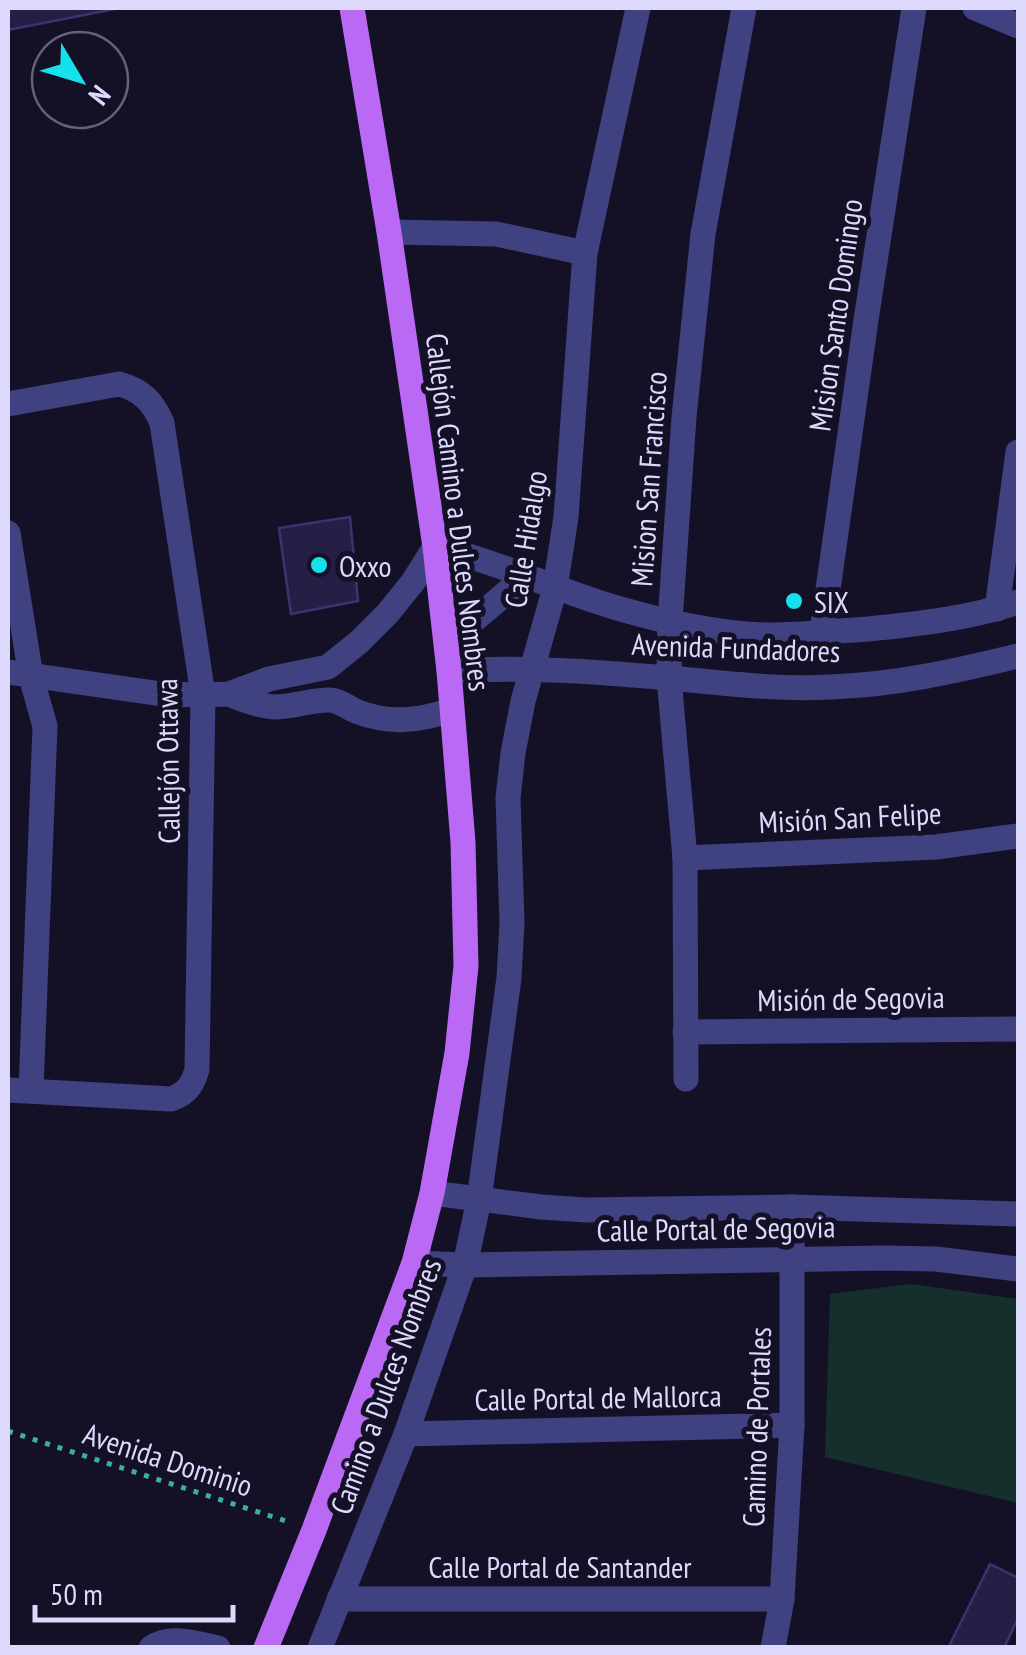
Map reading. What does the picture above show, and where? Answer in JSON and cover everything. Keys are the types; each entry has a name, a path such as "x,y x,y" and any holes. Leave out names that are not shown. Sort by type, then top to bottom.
{"main road":[{"name":"Callejón Camino a Dulces Nombres","path":"352,8 390,232 435,548 463,842 466,966 456,1053 432,1193 414,1263"},
{"name":"Camino a Dulces Nombres","path":"266,1648 414,1263"}],"street":[{"name":"Calle Hidalgo","path":"479,1200 509,978 510,773 517,728 555,588 566,517 586,253 638,8"},
{"name":"Mision San Francisco","path":"686,1079 685,858 669,678 670,622 684,417 703,234 744,8"},
{"name":"Mision Santo Domingo","path":"822,632 914,8"},
{"path":"975,8 1018,26"},
{"path":"390,232 496,234 586,253"},
{"name":"Callejón Ottawa","path":"8,404 119,384 134,388 156,408 216,694 194,1080 189,1089 170,1099 19,1090"},
{"path":"1008,605 1018,452"},
{"path":"8,532 20,674 45,726 19,1090"},
{"path":"216,694 328,668 388,613 435,548"},
{"name":"Avenida Fundadores","path":"435,548 466,554 555,588 670,622 720,631 768,634 919,624 1008,605"},
{"path":"447,658 525,577"},
{"name":"Avenida Fundadores","path":"447,658 491,668 830,688 934,676 1018,656"},
{"path":"328,668 334,700"},
{"path":"20,674 162,694 216,694 273,707 334,700 391,720 431,717 450,710"},
{"name":"Misión San Felipe","path":"685,858 936,847 1018,836"},
{"name":"Misión de Segovia","path":"685,1032 1018,1028"},
{"name":"Calle Portal de Segovia","path":"432,1193 586,1210 792,1207 1018,1214"},
{"name":"Camino a Dulces Nombres","path":"320,1648 406,1434 465,1264 479,1200"},
{"name":"Camino de Portales","path":"773,1648 782,1598 792,1424 792,1207"},
{"name":"Calle Portal de Segovia","path":"414,1263 936,1259 1018,1269"},
{"name":"Calle Portal de Mallorca","path":"406,1434 792,1424"},
{"name":"Calle Portal de Santander","path":"339,1598 782,1598"},
{"path":"152,1648 156,1643 177,1640 218,1648"}],"path":[{"name":"Avenida Dominio","path":"8,1430 314,1530"}],"green space":[{"path":"911,1284 1018,1299 1018,1503 825,1457 830,1294"}],"building":[{"path":"8,8 115,8 115,9 8,30"},
{"name":"Oxxo","path":"350,517 358,601 291,614 279,528"},
{"path":"990,1564 1018,1578 1018,1618 1004,1648 948,1648"}],"place":[{"name":"Oxxo","path":"319,565"},
{"name":"SIX","path":"794,601"}]}
